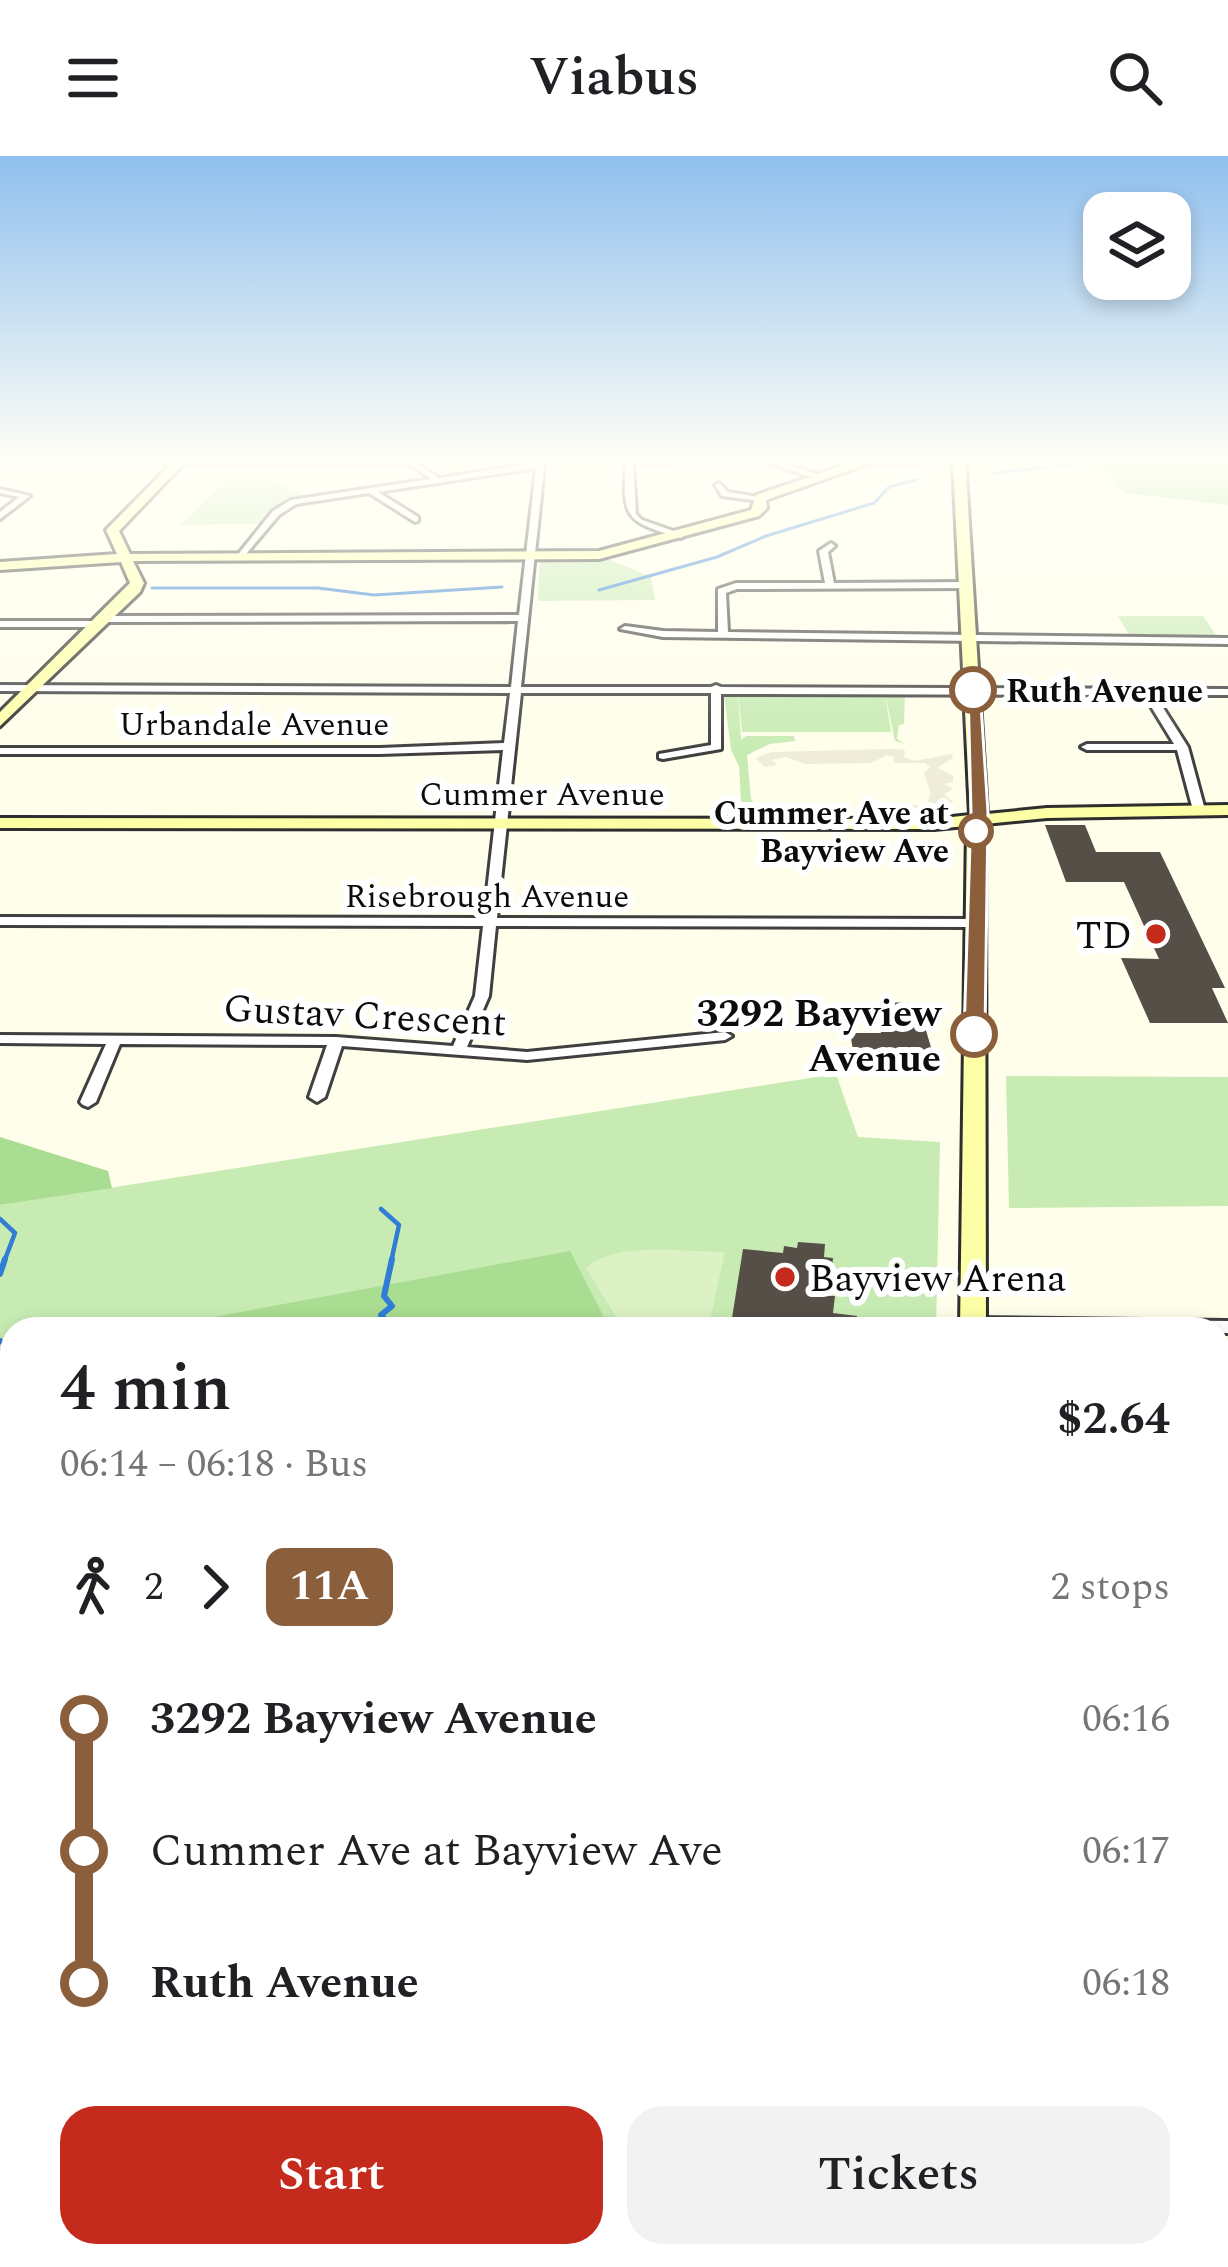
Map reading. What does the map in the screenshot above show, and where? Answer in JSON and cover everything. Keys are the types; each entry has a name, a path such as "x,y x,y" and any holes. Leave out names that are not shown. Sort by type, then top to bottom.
{"street":[{"path":"459,1049 482,996 530,557"},
{"path":"0,566 125,559 540,557"},
{"path":"824,557 830,586"},
{"path":"965,557 979,820 974,923 973,1317"},
{"path":"0,721 137,584 125,559"},
{"path":"723,634 724,589 967,584"},
{"path":"0,624 523,618"},
{"path":"626,629 1228,640"},
{"path":"0,688 1228,692"},
{"path":"662,756 704,753 717,747 716,688"},
{"path":"1147,692 1182,748 1199,810"},
{"name":"Urbandale Avenue","path":"0,751 380,751 508,746"},
{"path":"1087,747 1182,748"},
{"name":"Cummer Avenue","path":"0,823 979,820 1228,810"},
{"name":"Risebrough Avenue","path":"0,921 974,923"},
{"name":"Gustav Crescent","path":"0,1039 336,1041 527,1056 725,1036"},
{"path":"88,1102 115,1039"},
{"path":"317,1097 336,1041"}],"green space":[{"path":"608,559 651,577 655,600 538,601 540,561"},
{"path":"1118,616 1203,616 1216,635 1129,635"},
{"path":"730,691 901,691 905,693 904,724 899,725 897,739 905,744 895,741 885,693 891,732 742,732 738,693 741,740 746,736 794,736 795,741 770,744 747,755 751,799 761,812 742,817 739,766 731,750 724,695"},
{"path":"836,1074 858,1137 940,1142 936,1317 0,1317 0,1205"},
{"path":"1006,1076 1228,1077 1228,1206 1009,1208"},
{"path":"0,1137 108,1171 112,1188 0,1205"},
{"path":"570,1251 604,1317 214,1317"},
{"path":"725,1252 711,1317 616,1317 586,1268 615,1254"}],"shaded area":[{"path":"905,750 904,757 914,761 952,754 953,758 937,768 953,775 953,782 944,784 953,789 944,794 954,803 939,805 952,812 873,816 874,810 926,804 931,794 924,773 930,767 925,763 894,763 894,757 887,755 871,763 806,764 786,757 771,760 778,765 764,767 756,758 771,752"}],"building":[{"path":"1045,825 1085,825 1096,852 1160,852 1225,988 1212,988 1228,1023 1150,1023 1121,958 1159,959 1124,882 1066,882"},
{"path":"877,1002 918,1003 935,1061 855,1061 850,1033 881,1033"},
{"name":"Bayview Arena","path":"798,1242 825,1244 824,1257 833,1258 829,1296 835,1296 833,1313 857,1317 732,1317 743,1249 783,1253 784,1246 797,1248"}],"waterway":[{"path":"599,590 718,557"},
{"path":"152,588 318,588 374,595 502,587"},
{"path":"381,1209 399,1225 391,1262"},
{"path":"0,1219 15,1233 4,1262"},
{"path":"383,1317 392,1306 384,1296 392,1259"},
{"path":"0,1274 4,1262"}],"bus line":[{"name":"11A","path":"973,690 980,812 974,1034"}],"place":[{"name":"Ruth Avenue","path":"973,690"},
{"name":"Cummer Ave at Bayview Ave","path":"976,831"},
{"name":"TD","path":"1156,934"},
{"name":"3292 Bayview Avenue","path":"974,1034"},
{"name":"Bayview Arena","path":"785,1277"}]}
